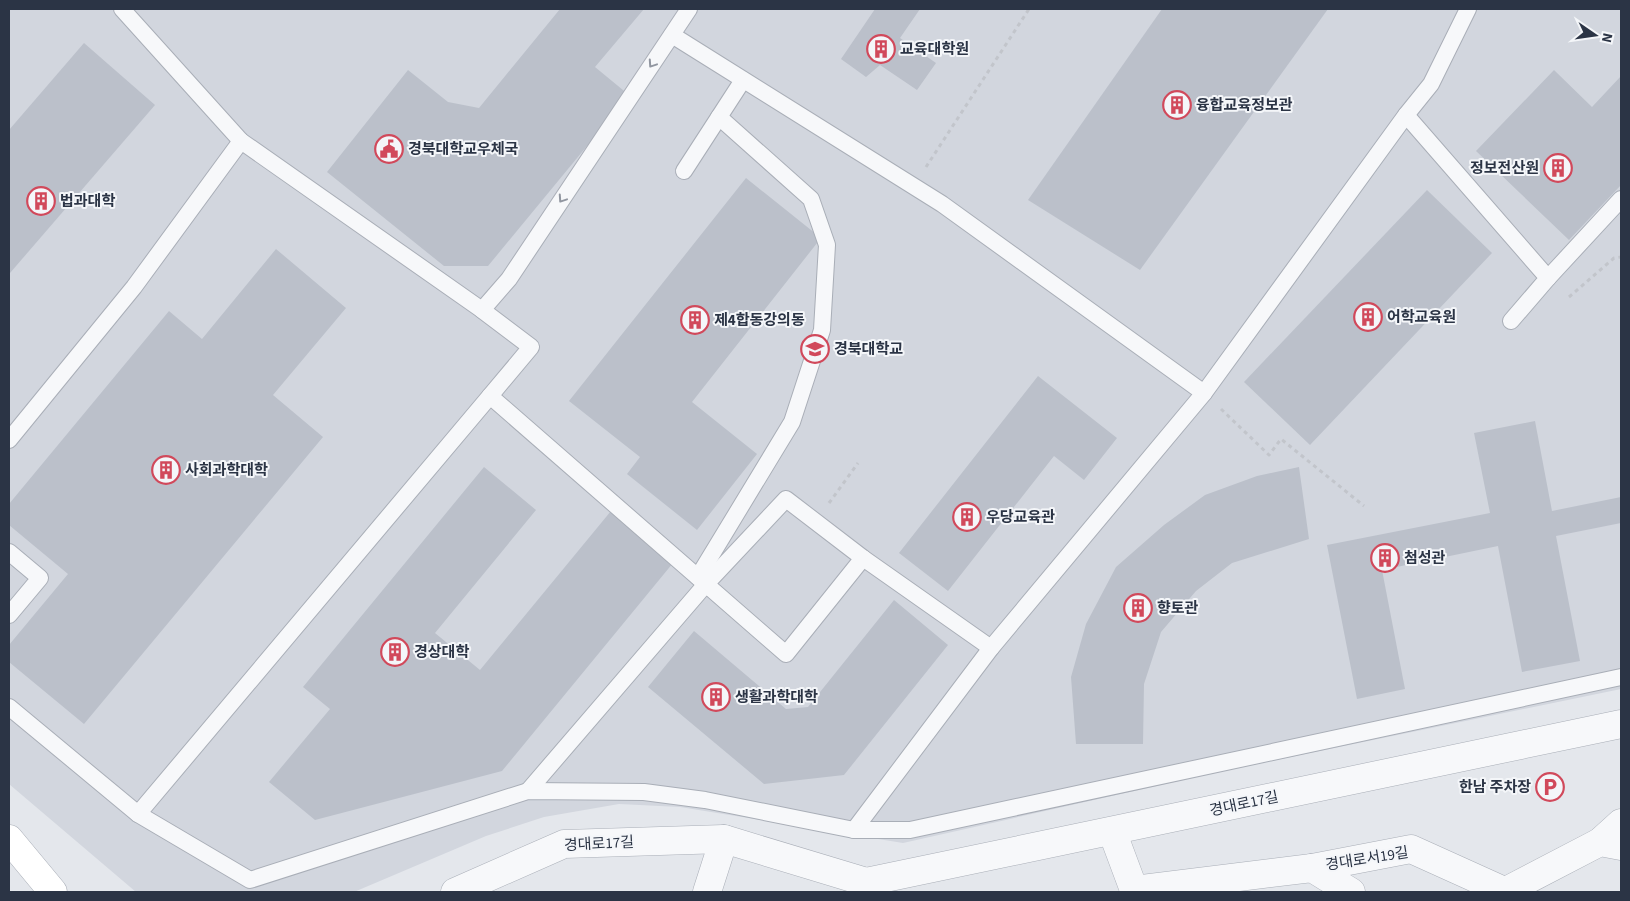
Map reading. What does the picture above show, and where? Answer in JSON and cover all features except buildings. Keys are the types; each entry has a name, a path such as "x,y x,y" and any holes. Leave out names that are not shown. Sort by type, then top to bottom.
{"main road":[{"path":"9,839 53,892"}],"street":[{"name":"경대로17길","path":"455,892 564,844 724,839 867,887 1112,831 1621,724"},
{"path":"1504,892 1611,844 1621,823"},
{"path":"1112,831 1134,891 1236,886"},
{"path":"707,892 724,839"},
{"name":"경대로서19길","path":"1236,886 1312,868 1412,848 1504,892"},
{"path":"1312,868 1351,892"}],"lane":[{"path":"122,9 241,141 482,310 531,347 138,814"},
{"path":"482,310 509,279 689,9"},
{"path":"854,830 991,648 1204,393 1406,115 1431,84 1468,9"},
{"path":"672,35 942,204 1204,393"},
{"path":"684,171 743,80"},
{"path":"1406,115 1548,278"},
{"path":"702,580 792,422 822,330 827,245 811,199 719,117"},
{"path":"9,440 134,286 241,141"},
{"path":"1512,321 1548,278 1621,199"},
{"path":"490,396 786,654 863,558"},
{"path":"528,791 702,580 786,499 814,523 991,648"},
{"path":"9,552 40,578 9,615"},
{"path":"9,707 138,814 250,880 528,791 644,792 704,800 854,830 910,830 1621,677"}],"path":[{"path":"913,187 1030,9"},
{"path":"1569,297 1614,258 1621,257"},
{"path":"1204,393 1269,455 1281,440 1364,506"},
{"path":"814,523 858,463"}],"shaded area":[{"name":"경북대학교","path":"9,9 1621,9 1621,689 1232,769 903,843 680,807 619,804 544,817 486,836 354,892 136,892 9,784"}],"place":[{"name":"교육대학원","path":"881,49"},
{"name":"융합교육정보관","path":"1177,105"},
{"name":"경북대학교우체국","path":"389,149"},
{"name":"정보전산원","path":"1558,168"},
{"name":"법과대학","path":"41,201"},
{"name":"어학교육원","path":"1368,317"},
{"name":"제4합동강의동","path":"695,320"},
{"name":"경북대학교","path":"815,349"},
{"name":"사회과학대학","path":"166,470"},
{"name":"우당교육관","path":"967,517"},
{"name":"첨성관","path":"1385,558"},
{"name":"향토관","path":"1138,608"},
{"name":"경상대학","path":"395,652"},
{"name":"생활과학대학","path":"716,697"},
{"name":"한남 주차장","path":"1550,787"}]}
